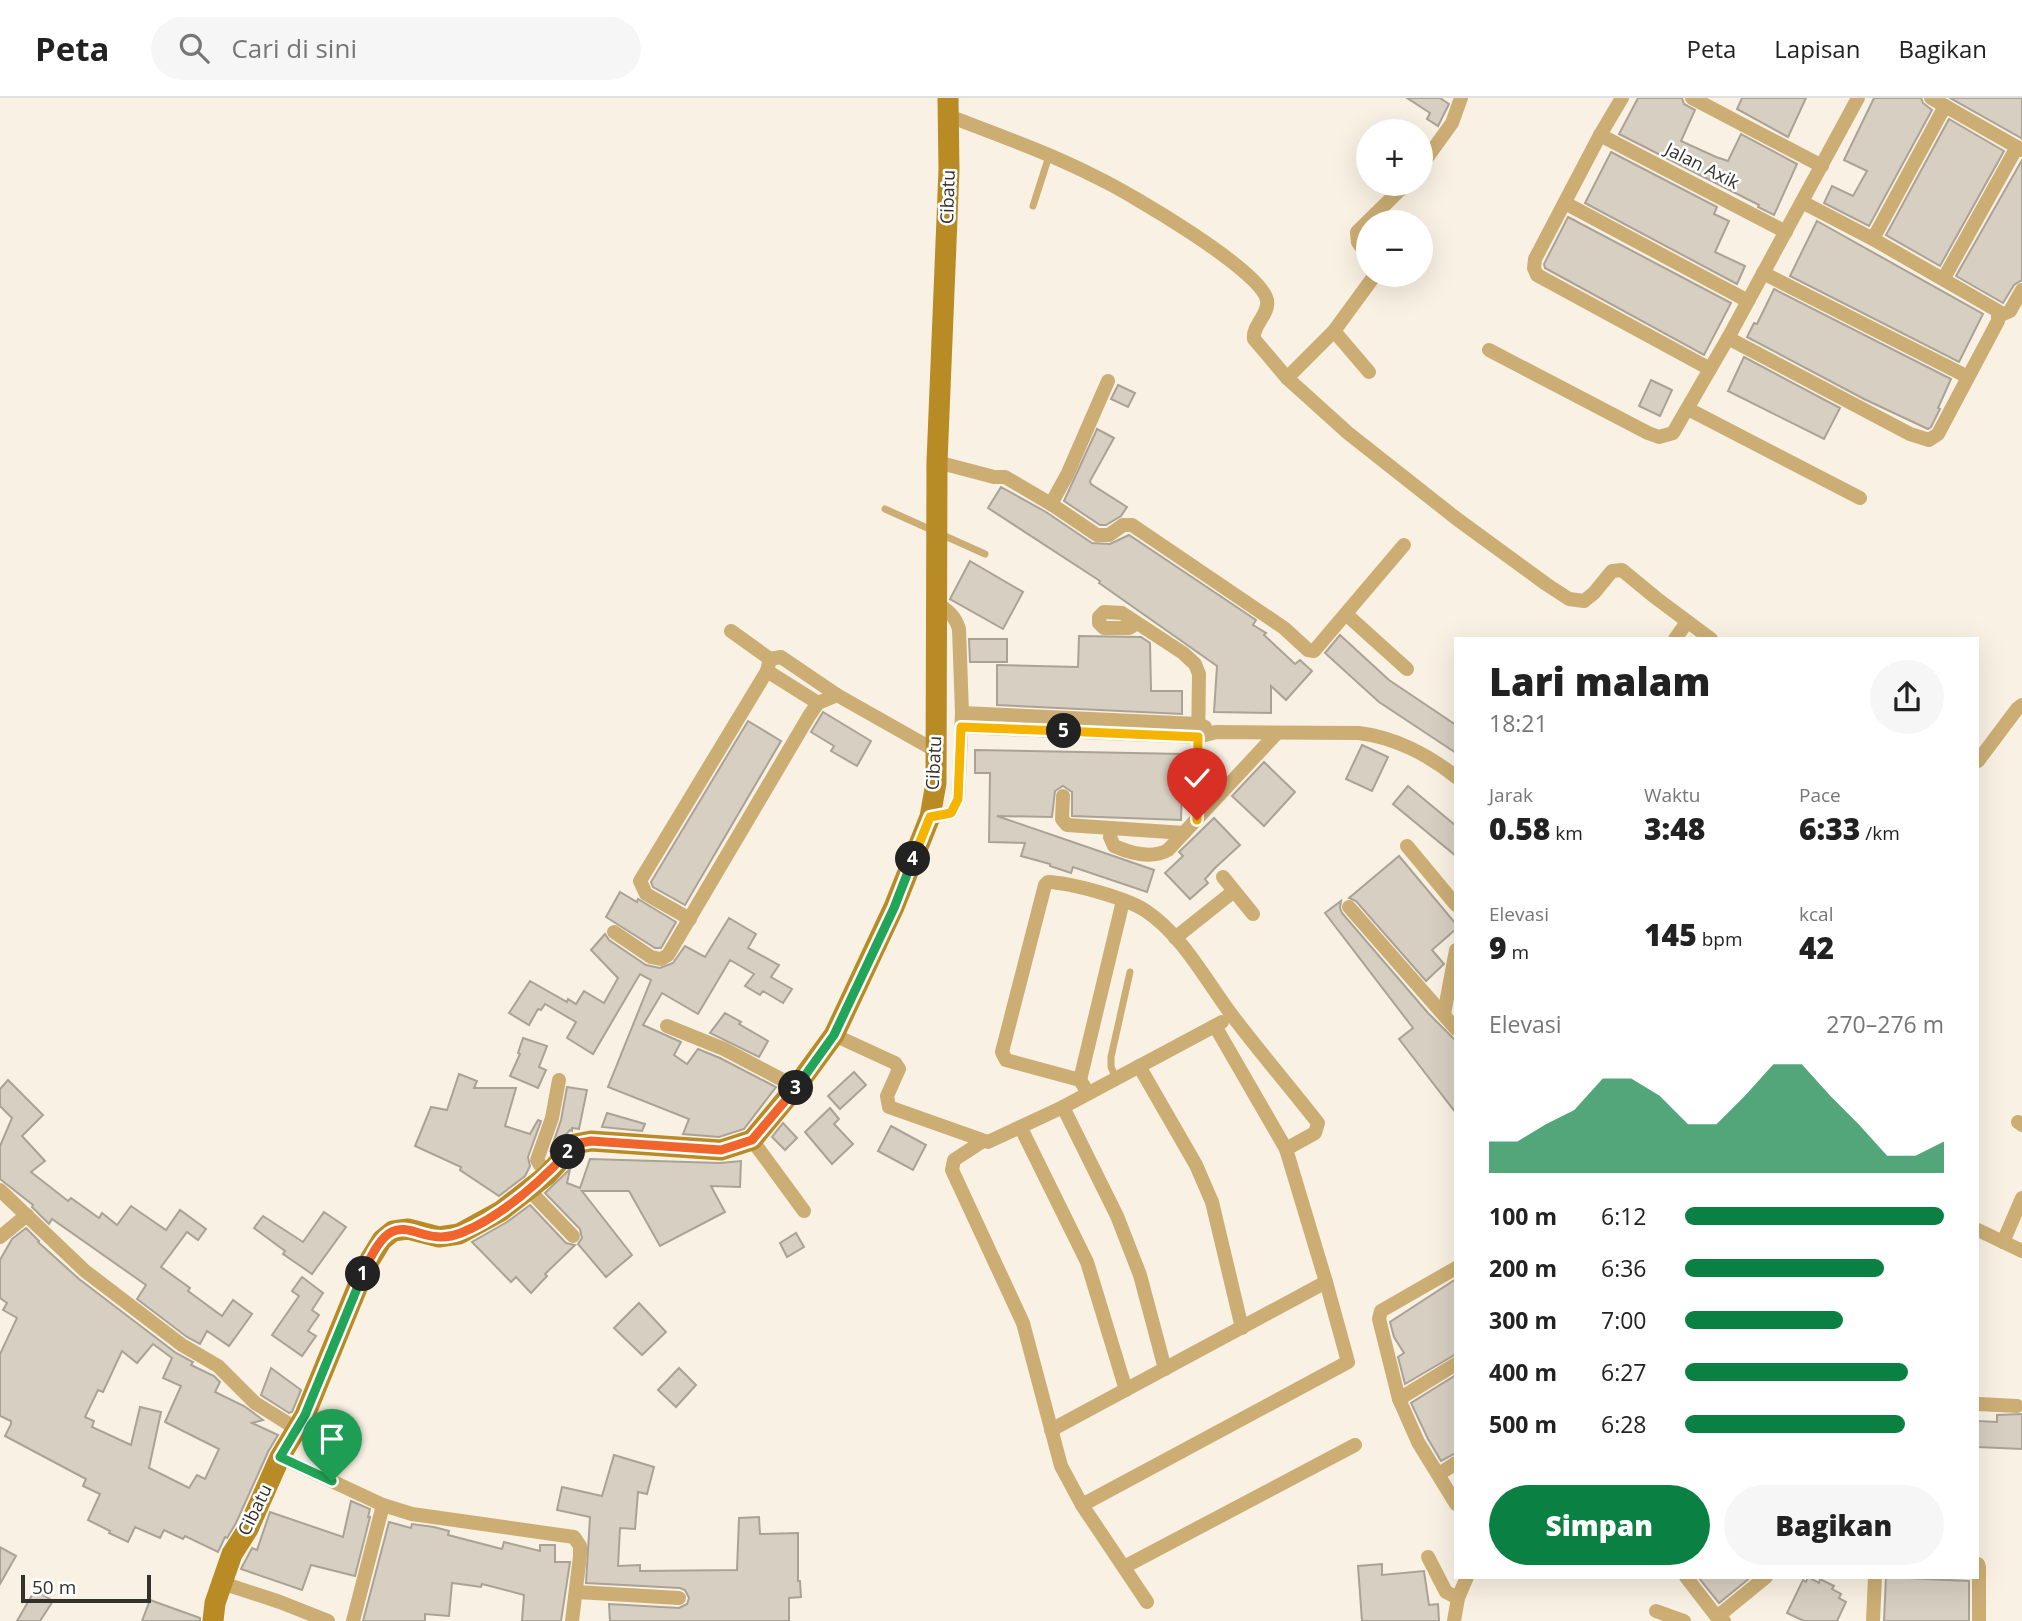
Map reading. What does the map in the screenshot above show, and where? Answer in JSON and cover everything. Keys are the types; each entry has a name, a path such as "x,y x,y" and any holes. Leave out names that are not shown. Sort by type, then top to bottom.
{"street":[{"path":"1433,149 1452,123 1461,98"},
{"path":"1622,98 1535,260 1534,268 1537,275 1710,369"},
{"path":"1692,98 1822,166"},
{"path":"1489,350 1648,433 1660,436 1673,433 1748,302 1858,98"},
{"path":"1931,98 2020,148 1944,278"},
{"path":"1874,239 1945,106"},
{"path":"949,107 1098,177 1166,218 1254,279 1267,300 1267,306 1253,332 1254,339 1287,378 1348,433 1457,519 1569,599 1584,601 1612,571 1622,570 1708,637"},
{"name":"Cibatu","path":"213,1621 215,1603 232,1554 248,1529 280,1457 297,1429 366,1266 382,1240 393,1231 408,1229 439,1237 459,1234 501,1211 547,1175 575,1144 591,1141 721,1150 752,1140 834,1035 894,908 930,817 936,783 937,462 949,170 949,107"},
{"name":"Jalan Axik","path":"1600,135 1786,232"},
{"path":"1379,210 1394,196"},
{"path":"1802,202 1944,278 1995,308 1999,316"},
{"path":"1565,203 1748,302"},
{"path":"1763,273 1968,377"},
{"path":"1287,378 1335,331 1366,287"},
{"path":"1728,338 1919,438 1929,440 1938,434 1999,316 2010,311 2022,290"},
{"path":"1335,331 1368,372"},
{"path":"1051,504 1067,475 1108,381"},
{"path":"1688,409 1860,498"},
{"path":"937,462 994,477 1004,477 1097,535 1109,535 1123,525 1132,525 1284,628 1308,650 1319,648 1404,545"},
{"path":"930,817 951,813 958,799 962,720 959,629 957,620 936,602"},
{"path":"1347,615 1407,669"},
{"path":"1676,637 1687,622"},
{"path":"1137,623 1183,653 1195,664 1199,674 1197,820"},
{"path":"731,631 768,665 818,703"},
{"path":"690,919 646,894 640,881 768,665 781,657 837,695 936,751"},
{"path":"614,932 651,957 661,959 668,955 818,703 837,695"},
{"path":"1979,760 2022,705"},
{"path":"962,720 1216,732 1380,735 1413,750 1454,776"},
{"path":"1111,829 1110,837 1114,846 1154,856 1168,850 1277,733"},
{"path":"1063,796 1063,823 1111,829 1184,832"},
{"path":"1407,846 1454,903"},
{"path":"1223,877 1253,914"},
{"path":"1088,1093 1080,1080 1006,1060 1002,1052 1045,885 1053,882 1110,896 1143,908 1175,938 1232,1016 1318,1123 1315,1133 1286,1150"},
{"path":"1175,938 1234,891"},
{"path":"1080,1080 1124,901"},
{"path":"1349,907 1454,1026"},
{"path":"1444,1014 1454,961"},
{"path":"834,1035 895,1063 899,1069 887,1096 889,1107 983,1142 994,1141 1063,1107 1232,1016"},
{"path":"667,1026 724,1049 796,1087"},
{"path":"1082,1505 1348,1362 1286,1150 1215,1026"},
{"path":"1139,1066 1196,1165 1212,1202 1241,1328"},
{"path":"547,1175 537,1160 552,1118 559,1080"},
{"path":"1063,1107 1117,1216 1135,1263 1165,1369"},
{"path":"1021,1128 1087,1262 1126,1390"},
{"path":"752,1140 804,1212"},
{"path":"983,1142 954,1160 952,1170 1023,1323 1061,1466 1082,1505 1147,1602"},
{"path":"528,1189 573,1236"},
{"path":"0,1190 85,1271 182,1345 218,1366 255,1403 297,1429"},
{"path":"2003,1242 2022,1198"},
{"path":"0,1237 27,1215"},
{"path":"1979,1230 2022,1251"},
{"path":"1454,1269 1381,1311 1379,1319 1399,1399 1418,1442 1454,1500"},
{"path":"1051,1430 1326,1282"},
{"path":"1399,1399 1454,1365"},
{"path":"1979,1404 2017,1406"},
{"path":"1124,1567 1355,1445"},
{"path":"280,1457 383,1505 412,1514 574,1537 580,1546 572,1621"},
{"path":"1439,1474 1454,1464"},
{"path":"353,1621 383,1505"},
{"path":"1428,1557 1446,1592 1458,1598"},
{"path":"1454,1621 1458,1598 1466,1579"},
{"path":"1688,1579 1720,1619 1764,1579"},
{"path":"1873,1621 1875,1579"},
{"path":"1979,1579 1979,1621"},
{"path":"222,1583 307,1617 328,1621"},
{"path":"577,1592 679,1598"},
{"path":"1656,1611 1684,1621"}],"lane":[{"path":"1032,206 1049,156"},
{"path":"885,509 985,554"},
{"path":"1116,1078 1111,1067 1111,1057 1130,972"}],"building":[{"path":"1407,98 1440,98 1449,104 1438,126 1433,123 1433,119 1427,119 1430,113"},
{"path":"1638,98 1682,98 1684,104 1695,110 1681,141 1716,157 1728,161 1741,134 1797,164 1774,215 1619,134"},
{"path":"1742,98 1806,98 1788,137 1737,109"},
{"path":"1874,98 1921,98 1932,110 1869,226 1824,203 1832,186 1853,196 1867,171 1844,160"},
{"path":"1950,98 2022,98 2022,139 2021,138"},
{"path":"1949,119 2004,151 1940,266 1886,235"},
{"path":"1611,152 1717,207 1714,214 1729,221 1715,252 1745,266 1737,284 1585,203"},
{"path":"2022,160 2022,280 2014,285 2003,303 1956,276"},
{"path":"1568,217 1731,303 1704,355 1545,268 1544,264"},
{"path":"1817,221 1983,314 1959,362 1790,276"},
{"path":"1774,289 1951,379 1931,427 1928,429 1864,399 1747,337 1754,323 1757,324"},
{"path":"1744,357 1840,408 1824,439 1728,391"},
{"path":"1651,380 1672,390 1660,416 1639,406"},
{"path":"1118,385 1135,393 1128,407 1111,399"},
{"path":"1097,429 1114,438 1090,481 1091,484 1127,507 1121,516 1106,525 1100,525 1064,501"},
{"path":"1001,487 1046,512 1092,543 1110,544 1129,535 1256,620 1253,625 1266,633 1264,635 1295,664 1300,660 1312,671 1286,700 1271,686 1271,713 1214,712 1217,666 1099,583 1100,581 988,508"},
{"path":"970,561 1023,592 1003,629 950,599"},
{"path":"1340,635 1389,680 1454,724 1454,752 1379,702 1325,653"},
{"path":"1079,636 1141,637 1150,643 1151,691 1182,691 1182,714 997,705 997,665 1078,667"},
{"path":"969,639 1007,639 1007,662 970,662"},
{"path":"823,712 871,741 857,766 831,751 834,746 811,732"},
{"path":"748,721 781,741 685,905 653,887 651,882"},
{"path":"1362,745 1388,757 1372,791 1346,779"},
{"path":"975,750 1183,754 1181,820 1072,816 1072,792 1063,786 1055,791 1052,817 997,816 1154,870 1147,892 1073,867 1071,873 1021,856 1025,843 989,842 990,773 975,773"},
{"path":"1264,762 1295,792 1264,826 1232,796"},
{"path":"1408,786 1454,824 1454,854 1393,804"},
{"path":"1214,818 1240,845 1215,868 1205,879 1208,883 1190,899 1165,873 1183,856 1179,852"},
{"path":"1399,856 1454,922 1454,931 1432,950 1444,964 1426,981 1356,901 1349,898"},
{"path":"620,892 637,902 638,899 676,922 661,948 655,948 606,917"},
{"path":"1341,901 1342,913 1428,1013 1454,1039 1454,1110 1399,1039 1413,1028 1325,913"},
{"path":"729,918 756,934 748,948 779,965 771,977 792,989 783,1003 763,991 760,995 745,986 754,974 730,960 698,1014 662,993 643,1025 681,1042 674,1055 687,1064 698,1049 776,1087 744,1129 719,1137 683,1134 689,1119 608,1087 651,980 640,974 593,1054 567,1038 576,1022 545,1004 541,1010 538,1009 529,1025 509,1013 530,981 567,1002 568,999 576,1004 584,991 604,1003 618,978 591,950 605,934 609,940 646,965 660,968 673,963 685,946 705,957"},
{"path":"725,1013 768,1041 759,1057 710,1033"},
{"path":"523,1038 547,1046 539,1067 546,1070 538,1088 510,1076 520,1054 518,1053"},
{"path":"854,1072 866,1085 840,1109 828,1096"},
{"path":"459,1074 477,1081 474,1088 516,1088 505,1126 530,1134 538,1120 541,1121 528,1157 530,1166 525,1176 499,1196 460,1170 461,1167 415,1146 431,1107 447,1110"},
{"path":"8,1080 43,1115 22,1136 45,1161 31,1172 68,1201 71,1198 99,1218 102,1213 117,1225 131,1206 166,1230 180,1210 206,1229 198,1240 187,1232 161,1267 222,1316 233,1300 252,1314 229,1346 207,1331 200,1344 187,1337 137,1299 146,1285 52,1219 49,1224 33,1205 0,1179 0,1146 12,1118 0,1106 0,1089"},
{"path":"567,1087 587,1090 579,1129 572,1128 550,1152 561,1120"},
{"path":"830,1108 839,1119 834,1124 853,1144 832,1164 805,1132"},
{"path":"607,1113 645,1124 642,1131 602,1127"},
{"path":"783,1123 797,1138 785,1150 772,1137"},
{"path":"891,1126 926,1145 913,1170 878,1151"},
{"path":"590,1159 720,1163 741,1161 740,1187 711,1186 725,1212 660,1246 629,1191 582,1191 632,1255 606,1277 578,1244 582,1238 580,1229 545,1193 570,1169 567,1183 580,1188"},
{"path":"530,1205 566,1243 575,1245 545,1274 547,1276 531,1293 516,1277 511,1282 472,1242"},
{"path":"324,1212 346,1227 312,1274 283,1254 285,1251 254,1228 263,1216 303,1242"},
{"path":"26,1228 79,1279 176,1353 193,1362 191,1365 214,1376 220,1382 215,1392 244,1406 263,1420 252,1423 278,1435 236,1523 218,1552 185,1536 183,1539 164,1530 160,1538 135,1527 128,1542 109,1533 110,1531 88,1520 100,1494 83,1486 86,1479 5,1436 11,1421 0,1416 0,1354 17,1318 3,1310 7,1303 0,1298 0,1260 12,1239","holes":["153,1344 172,1358 163,1378 181,1386 165,1422 219,1449 205,1479 197,1475 189,1488 149,1468 161,1412 140,1407 131,1445 92,1427 94,1421 85,1417 98,1390 103,1392 122,1351 137,1363"]},
{"path":"796,1233 804,1247 787,1257 780,1243"},
{"path":"302,1277 323,1293 312,1310 319,1315 308,1331 316,1336 302,1356 272,1335 299,1296 292,1291"},
{"path":"1454,1280 1454,1355 1405,1384 1398,1357 1404,1353 1394,1337 1390,1322"},
{"path":"639,1303 666,1332 642,1355 614,1328"},
{"path":"271,1368 301,1390 292,1412 289,1413 261,1395"},
{"path":"679,1368 696,1385 676,1407 658,1390"},
{"path":"1454,1376 1454,1454 1441,1461 1411,1403"},
{"path":"2022,1414 2022,1449 1979,1447 1979,1421 1997,1422 1997,1415"},
{"path":"614,1455 654,1467 647,1494 638,1492 635,1529 620,1528 618,1566 640,1565 640,1571 737,1570 739,1518 759,1517 760,1534 798,1533 798,1581 801,1597 789,1598 789,1621 610,1621 609,1604 679,1608 687,1604 689,1598 685,1590 680,1588 586,1583 590,1517 557,1510 562,1487 602,1496"},
{"path":"351,1501 370,1509 355,1576 311,1565 302,1590 241,1569 252,1548 257,1550 270,1512 343,1537"},
{"path":"389,1522 411,1528 412,1524 434,1527 449,1531 448,1535 502,1549 504,1542 540,1551 540,1545 555,1545 555,1562 570,1562 561,1621 522,1621 524,1595 482,1584 481,1587 452,1583 449,1616 425,1614 425,1621 363,1621"},
{"path":"0,1547 16,1556 0,1584"},
{"path":"1382,1564 1382,1575 1424,1571 1429,1605 1438,1604 1439,1621 1362,1621 1358,1566"},
{"path":"1700,1579 1749,1579 1719,1603"},
{"path":"1812,1579 1819,1583 1820,1579 1834,1586 1832,1589 1841,1594 1839,1598 1846,1602 1837,1621 1804,1621 1787,1613 1803,1580 1806,1582"},
{"path":"1886,1579 1969,1581 1969,1621 1884,1621"},
{"path":"35,1590 53,1601 40,1621 17,1621"},
{"path":"150,1600 200,1618 200,1621 142,1621"}],"route":[{"path":"332,1481 280,1457 305,1415 366,1266 382,1240 393,1231 408,1229 439,1237 459,1234 501,1211 547,1175 575,1144 591,1141 721,1150 752,1140 834,1035 894,908 930,817 951,813 955,808 958,799 961,727 1198,737 1197,820"}]}
